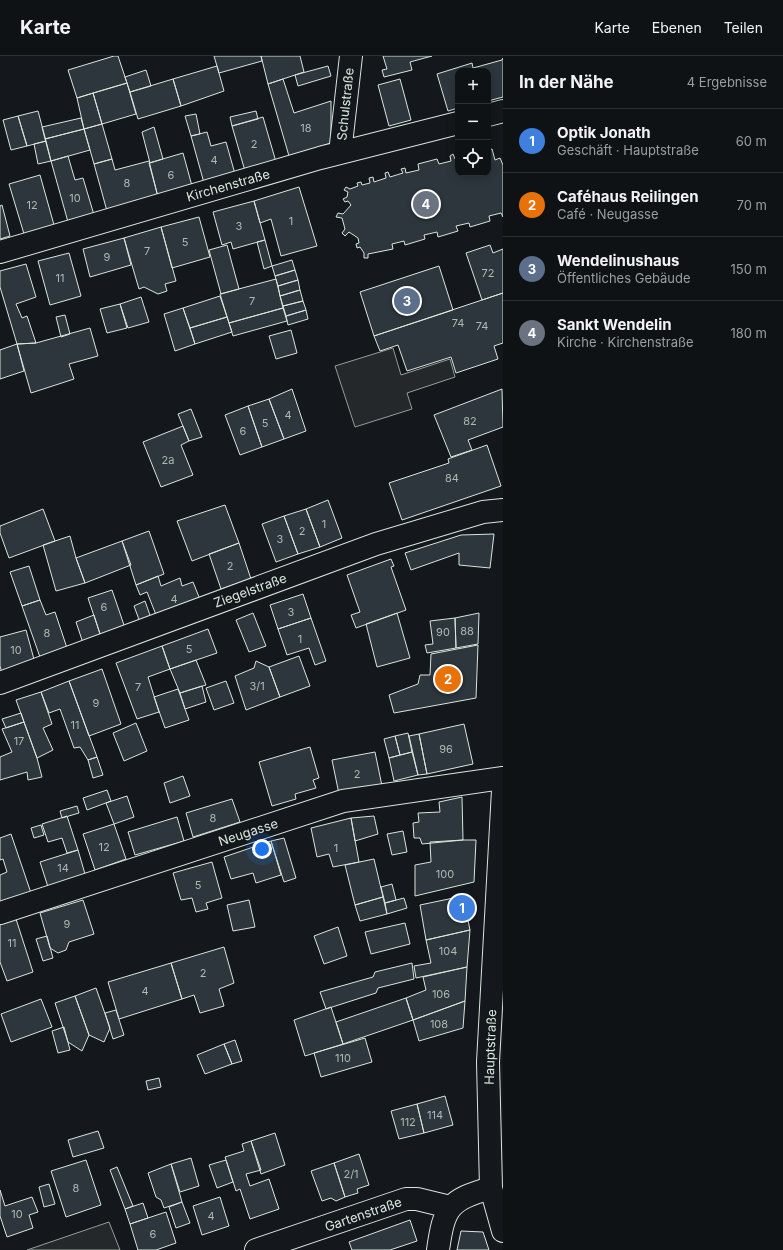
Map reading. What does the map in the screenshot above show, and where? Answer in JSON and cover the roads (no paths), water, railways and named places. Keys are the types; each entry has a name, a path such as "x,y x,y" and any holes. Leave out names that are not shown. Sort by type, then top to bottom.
{"street":[{"name":"Schulstraße","path":"340,153 350,56"},
{"path":"491,114 503,111"},
{"name":"Kirchenstraße","path":"0,252 340,153 455,124"},
{"name":"Ziegelstraße","path":"0,683 376,544 482,512 503,510"},
{"name":"Neugasse","path":"0,913 343,801 503,778"},
{"name":"Hauptstraße","path":"503,790 488,1062 492,1188 503,1231"},
{"path":"438,1250 444,1221 450,1207 457,1201 470,1194 492,1188"},
{"name":"Gartenstraße","path":"256,1250 406,1199 417,1199 450,1207"}],"place":[{"name":"Sankt Wendelin","path":"426,204"},
{"name":"Wendelinushaus","path":"407,301"},
{"name":"Caféhaus Reilingen","path":"448,679"},
{"name":"Optik Jonath","path":"462,908"}]}
